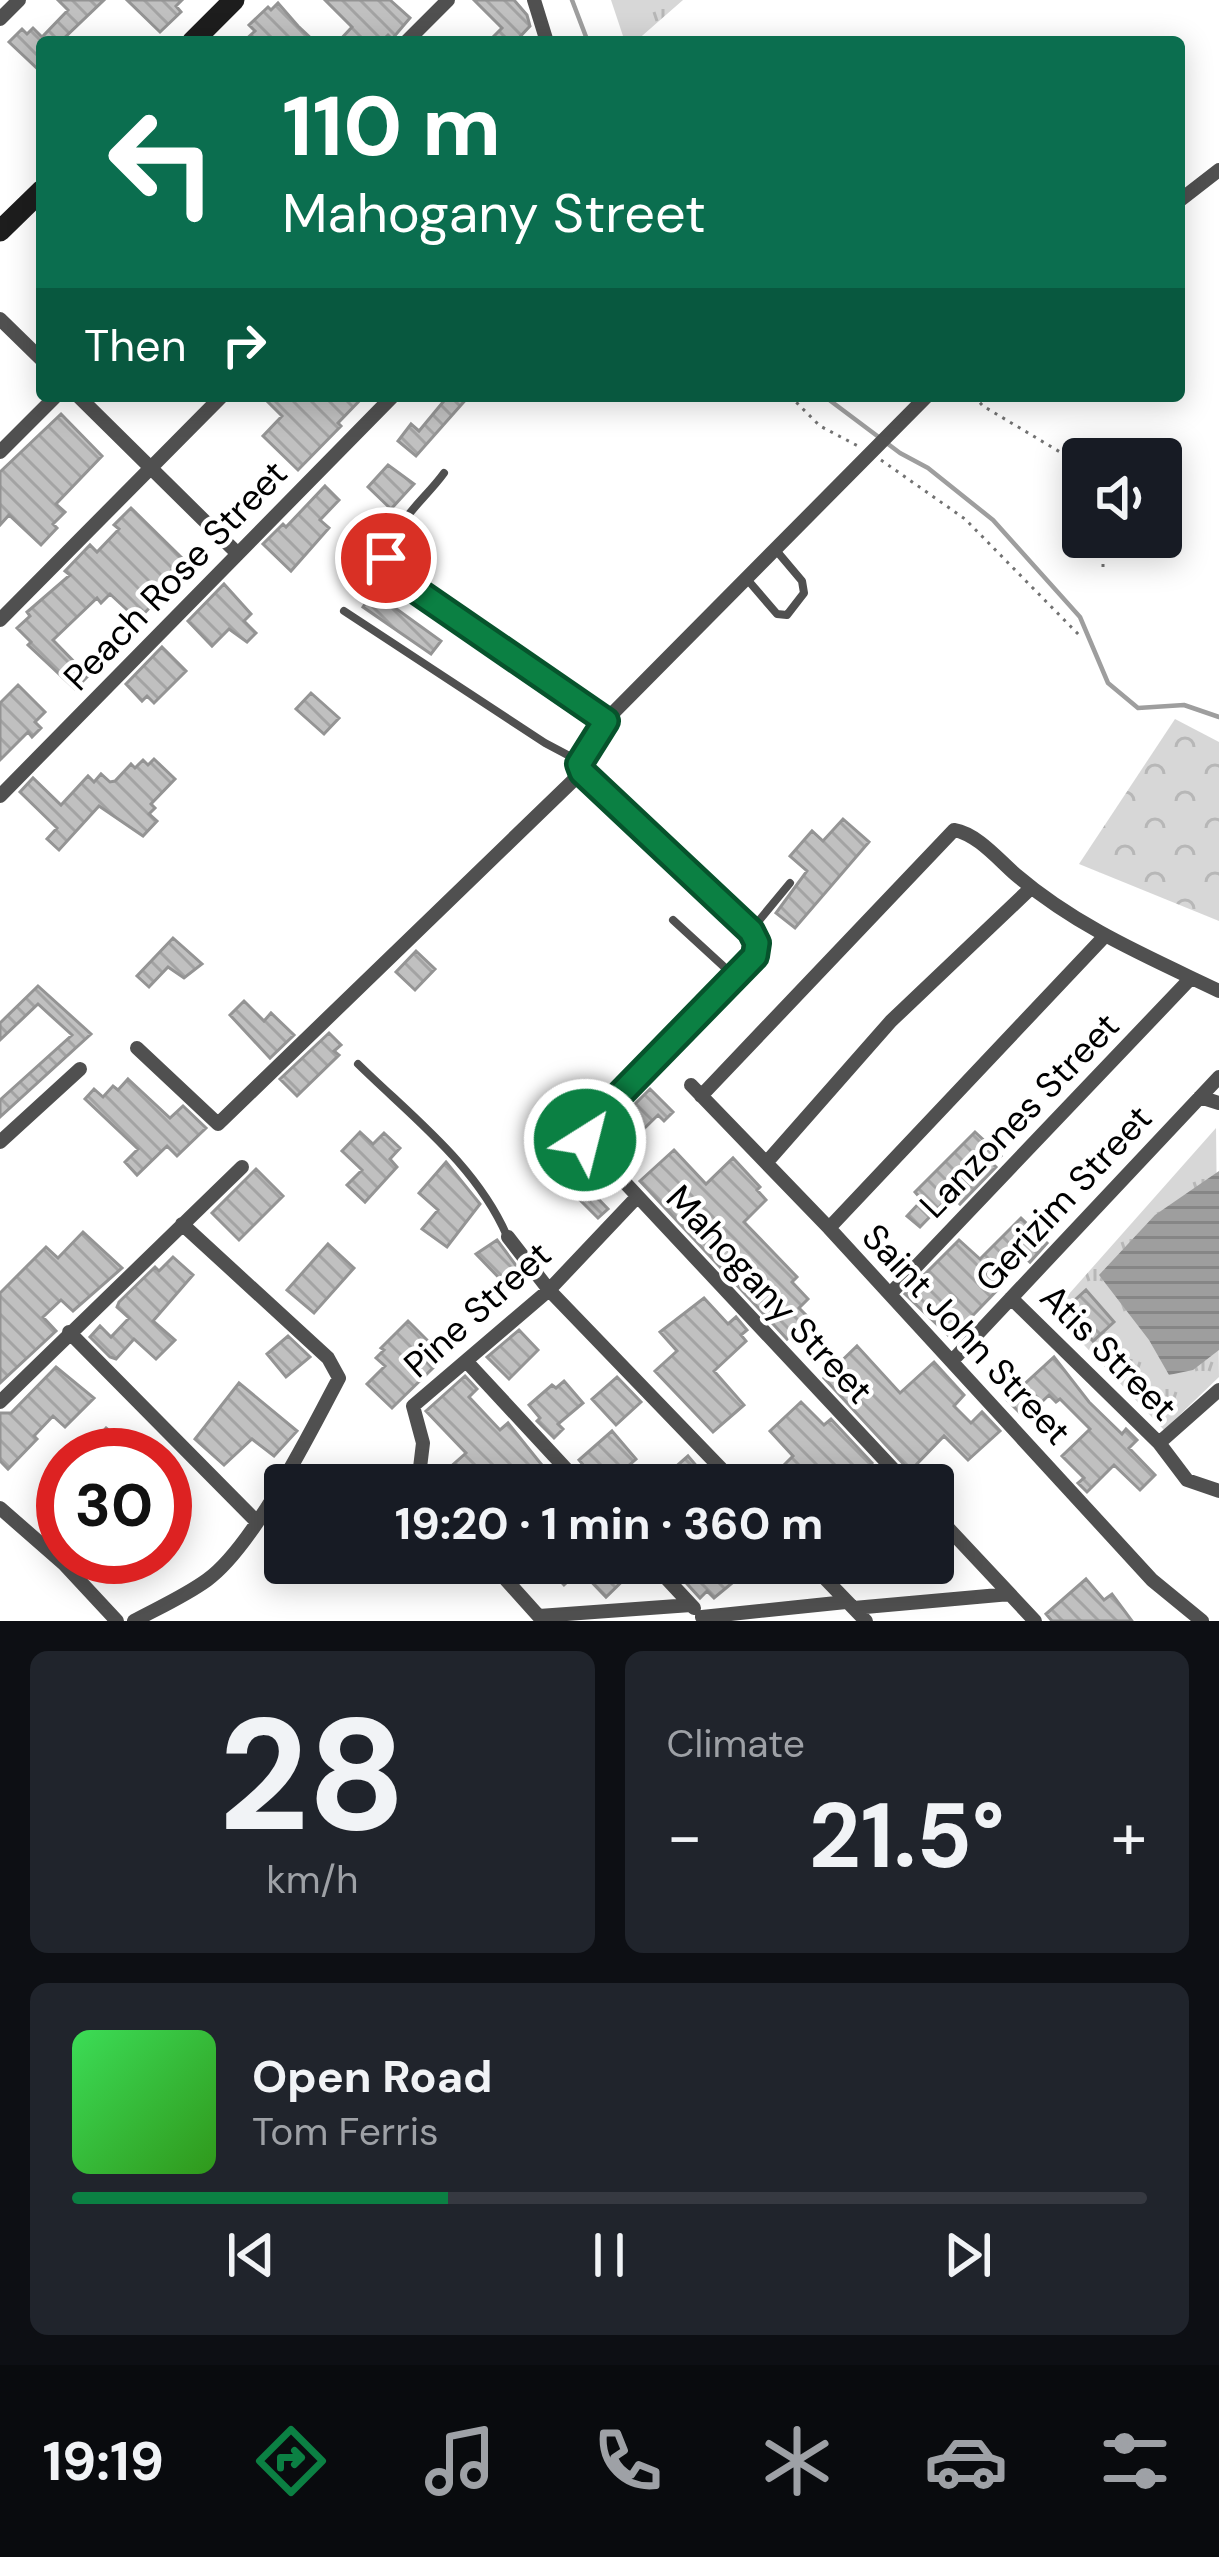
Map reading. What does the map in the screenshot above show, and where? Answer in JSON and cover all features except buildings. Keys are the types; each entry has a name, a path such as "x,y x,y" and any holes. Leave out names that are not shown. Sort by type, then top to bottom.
{"street":[{"path":"0,19 19,0"},
{"path":"198,36 235,0"},
{"path":"412,36 448,0"},
{"path":"534,0 545,36"},
{"path":"1185,196 1219,170"},
{"path":"0,232 36,196"},
{"path":"0,319 36,354"},
{"path":"0,452 50,402"},
{"path":"84,402 237,553"},
{"path":"0,620 216,402"},
{"name":"Peach Rose Street","path":"0,796 387,402"},
{"path":"136,1048 218,1124 581,766 606,721 920,402"},
{"path":"581,766 751,931"},
{"name":"Saint John Street","path":"1031,887 976,840 954,830 696,1091 829,1228 1152,1580 1202,1621"},
{"path":"767,1162 891,1021 1031,887 1102,938 1219,991"},
{"name":"Mahogany Street","path":"751,931 757,943 755,956 587,1129 585,1140 888,1464"},
{"path":"829,1228 1102,938"},
{"name":"Lanzones Street","path":"890,1294 1191,978"},
{"path":"0,1142 80,1069"},
{"name":"Gerizim Street","path":"952,1360 1219,1077"},
{"path":"1200,1097 1219,1103"},
{"path":"0,1402 242,1167"},
{"name":"Pine Street","path":"420,1464 423,1443 413,1406 549,1290 637,1197"},
{"path":"134,1621 207,1580 224,1565 256,1521 339,1378 328,1358 182,1224"},
{"path":"508,1237 549,1290 717,1464"},
{"name":"Atis Street","path":"1010,1298 1160,1443 1190,1483 1219,1491"},
{"path":"69,1332 256,1521"},
{"path":"467,1362 561,1464"},
{"path":"1160,1443 1219,1390"},
{"path":"0,1508 64,1564 117,1621"},
{"path":"954,1534 1035,1621"},
{"path":"510,1584 541,1618 691,1605"},
{"path":"672,1584 704,1619 1010,1594"},
{"path":"832,1585 866,1621"}],"lane":[{"path":"444,473 390,540 386,558 391,573 606,721"},
{"path":"746,578 777,614 787,615 797,605 804,593 802,581 774,548"},
{"path":"344,611 581,766"},
{"path":"751,931 790,883"},
{"path":"673,920 734,976"},
{"path":"358,1064 442,1143 493,1203 508,1237"}],"path":[{"path":"796,402 820,426 873,448 965,519 1081,637"},
{"path":"979,402 1062,454"},
{"path":"1103,558 1103,572"},
{"path":"832,1585 853,1573 945,1562 961,1542"}],"green space":[{"path":"611,0 683,0 642,36 623,36"},
{"path":"1175,719 1219,742 1219,921 1079,864"},
{"path":"1216,1128 1219,1377 1164,1430 1053,1312"}],"shaded area":[{"path":"1219,1171 1219,1350 1193,1370 1169,1375 1149,1340 1099,1275 1155,1215"}],"waterway":[{"path":"572,0 586,36"},
{"path":"832,402 993,520 1080,617 1108,683 1138,708 1184,705 1219,717"}],"route":[{"path":"386,558 391,573 606,721 581,756 582,772 751,931 757,943 755,956 596,1119 585,1140"}]}
